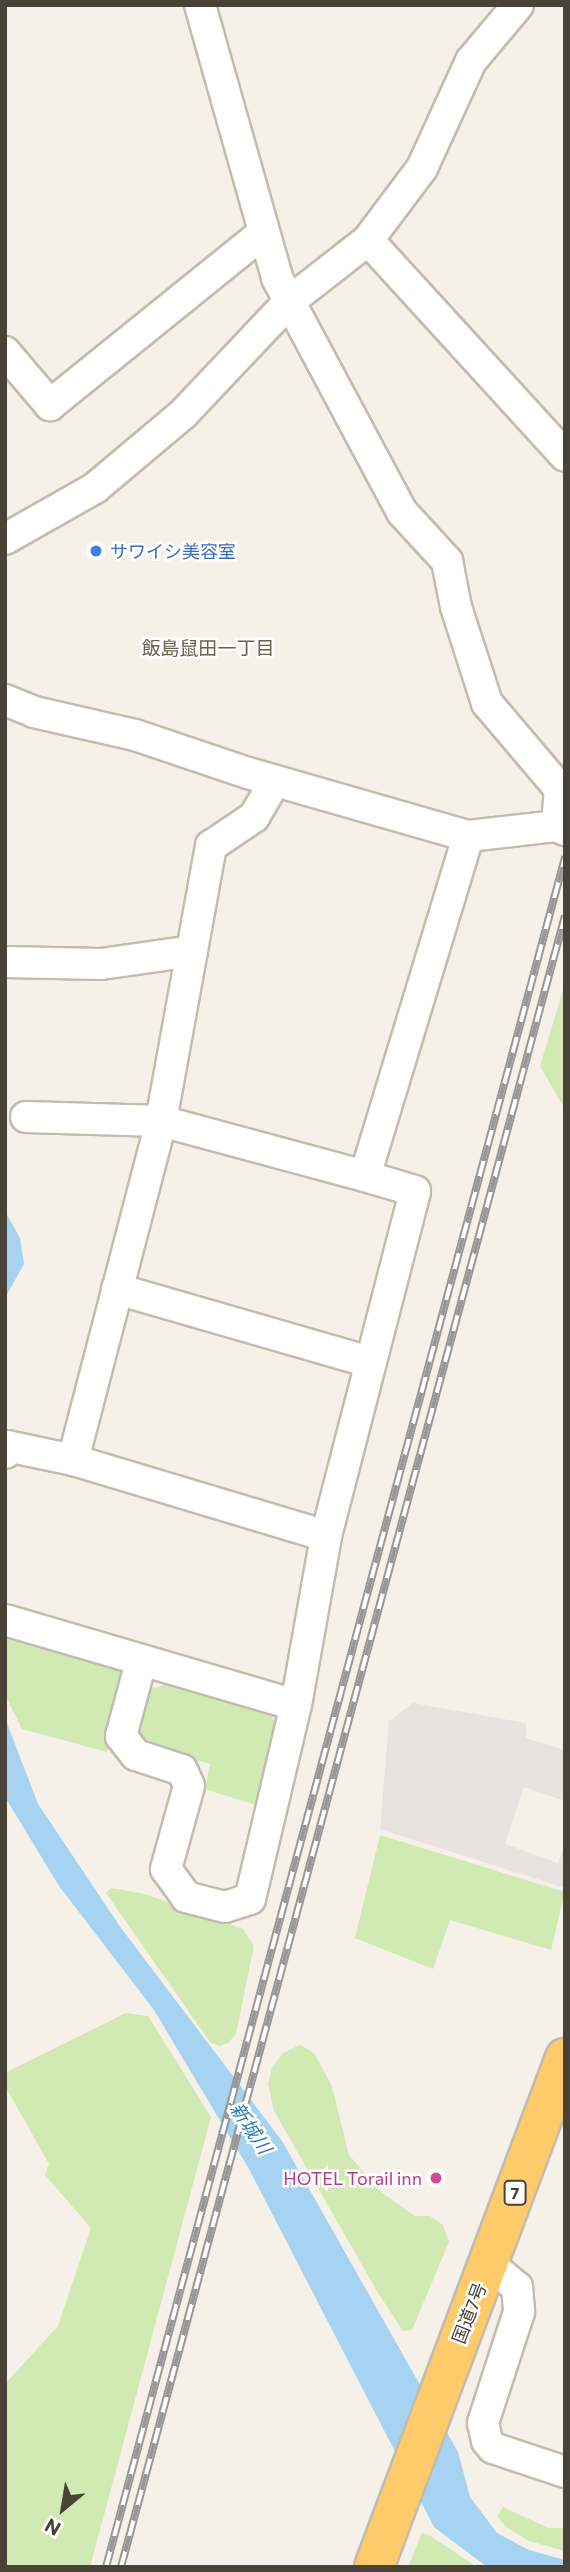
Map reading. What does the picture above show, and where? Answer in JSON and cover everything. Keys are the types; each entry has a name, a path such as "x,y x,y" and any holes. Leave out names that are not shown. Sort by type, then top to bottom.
{"highway":[{"name":"国道7号","path":"374,2567 565,2059"}],"street":[{"path":"5,700 34,712 135,735 275,781 468,836 561,828 559,789 487,703 456,607 447,561 402,512 277,278 201,5"},
{"path":"5,539 96,488 183,415 290,301 368,240 422,168 471,61 518,5"},
{"path":"5,352 50,405 263,233"},
{"path":"368,240 565,456"},
{"path":"72,1460 161,1121 211,846 254,817 275,781"},
{"path":"365,1176 468,836"},
{"path":"5,962 101,964 192,951"},
{"path":"26,1117 161,1121 415,1191 326,1536 296,1705 250,1899 225,1907 186,1897 166,1869 189,1786 182,1770 136,1755 121,1736 141,1662"},
{"path":"117,1289 370,1362"},
{"path":"5,1453 7,1446 72,1460 326,1536"},
{"path":"5,1620 141,1662 296,1705"},
{"path":"488,2263 517,2287 519,2312 484,2423 486,2441 494,2448 565,2472"}],"shaded area":[{"path":"413,1703 526,1723 526,1738 565,1750 565,1801 524,1787 505,1844 558,1863 565,1845 565,1888 380,1829 389,1721"}],"green space":[{"path":"565,984 565,1105 563,1106 540,1066"},
{"path":"5,1632 119,1665 126,1687 107,1752 22,1729 5,1695"},
{"path":"167,1684 270,1714 279,1727 258,1806 205,1789 210,1764 146,1745 137,1728 148,1690"},
{"path":"380,1835 565,1892 551,1950 450,1920 433,1969 355,1938"},
{"path":"111,1888 145,1894 243,1929 254,1946 236,2034 228,2043 219,2046 210,2042 106,1893"},
{"path":"126,2013 148,2016 211,2117 90,2567 5,2567 5,2384 58,2326 91,2228 45,2175 49,2164 5,2086 5,2073"},
{"path":"300,2045 314,2053 332,2086 349,2155 380,2191 415,2216 430,2216 443,2225 449,2242 412,2330 403,2331 378,2293 274,2111 268,2084 272,2068 283,2053"},
{"path":"503,2507 548,2528 565,2528 565,2551 529,2541 506,2527 497,2516"},
{"path":"422,2533 429,2535 477,2567 408,2567"}],"water":[{"path":"5,1211 20,1238 24,1264 5,1298"},
{"name":"新城川","path":"5,1718 38,1804 121,1928 282,2141 458,2452 470,2497 497,2533 529,2550 565,2560 565,2567 487,2567 434,2527 249,2169 154,2010 59,1886 5,1797"}],"railway":[{"path":"106,2567 565,857"},
{"path":"121,2567 565,916"}],"place":[{"name":"サワイシ美容室","path":"96,551"},
{"name":"HOTEL Torail inn","path":"436,2178"}],"district":[{"name":"飯島鼠田一丁目","path":"208,648"}]}
